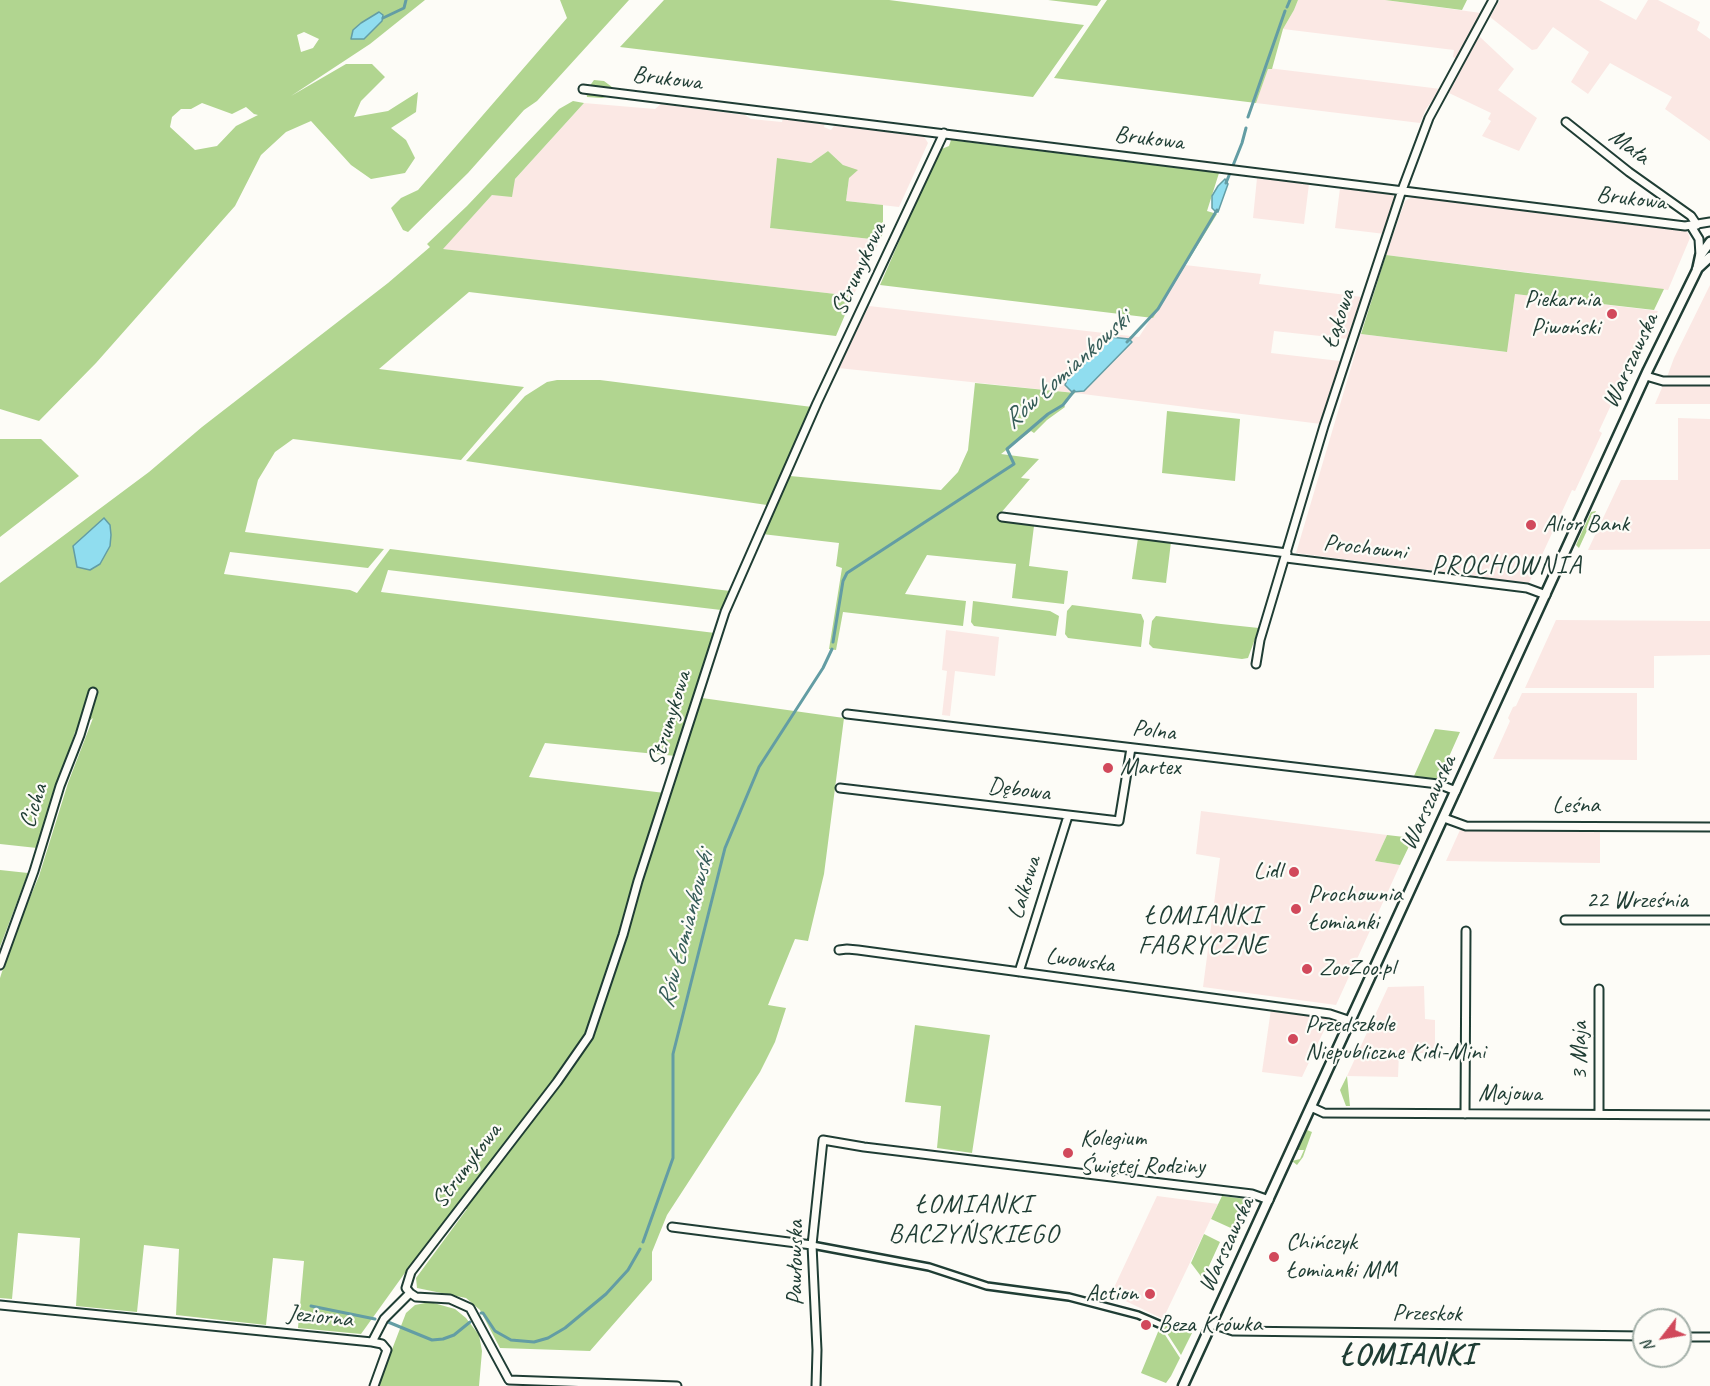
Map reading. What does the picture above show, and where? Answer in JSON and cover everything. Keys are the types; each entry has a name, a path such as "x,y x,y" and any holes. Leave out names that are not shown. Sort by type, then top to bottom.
{"street":[{"name":"Łąkowa","path":"1256,664 1263,630 1324,426 1402,190 1429,118 1493,0"},
{"name":"Brukowa","path":"583,89 1694,225 1710,222"},
{"name":"Mała","path":"1566,122 1629,172 1691,216 1694,225"},
{"name":"Strumykowa","path":"410,1293 406,1288 411,1272 557,1082 589,1036 725,612 822,393 944,133"},
{"name":"Warszawska","path":"1183,1386 1646,376 1697,270 1700,256 1694,225"},
{"name":"Warszawska","path":"1700,256 1710,242"},
{"name":"Warszawska","path":"1697,270 1710,257"},
{"path":"1646,376 1663,381 1710,381"},
{"name":"Prochowni","path":"1002,517 1529,589 1546,595"},
{"name":"Cicha","path":"0,965 34,871 60,786 80,735 93,692"},
{"name":"Polna","path":"847,714 1438,784 1456,791"},
{"name":"Dębowa","path":"840,788 1119,821 1131,748"},
{"name":"Lalkowa","path":"1019,972 1068,816"},
{"name":"Leśna","path":"1444,818 1464,825 1710,827"},
{"name":"22 Września","path":"1565,920 1710,920"},
{"path":"1465,1114 1466,931"},
{"name":"Lwowska","path":"839,950 847,948 1334,1015 1351,1021"},
{"name":"3 Maja","path":"1599,989 1599,1114"},
{"name":"Majowa","path":"1311,1107 1324,1113 1710,1115"},
{"name":"Pawłowska","path":"816,1386 817,1350 812,1245 823,1140 864,1147 1252,1194 1269,1200"},
{"path":"672,1227 812,1245 929,1267 987,1286 1069,1297 1138,1315 1159,1324"},
{"name":"Jeziorna","path":"0,1305 372,1342 384,1319 410,1293"},
{"path":"410,1293 416,1297 450,1299 470,1308 510,1383 677,1386"},
{"name":"Przeskok","path":"1212,1324 1224,1330 1243,1331 1632,1336"},
{"path":"1692,1337 1710,1337"},
{"path":"372,1342 382,1344 387,1350 374,1386"}],"shaded area":[{"path":"1298,0 1385,0 1481,13 1458,59 1453,57 1454,50 1283,29"},
{"path":"1500,0 1599,0 1636,20 1648,0 1658,0 1700,22 1697,30 1710,39 1710,141 1665,109 1672,97 1610,63 1588,94 1571,82 1589,52 1553,27 1537,49 1532,50 1490,17"},
{"path":"1479,36 1514,69 1498,90 1537,118 1519,151 1482,136 1491,121 1488,119 1491,113 1449,93"},
{"path":"1268,68 1441,89 1426,109 1420,123 1256,103"},
{"path":"584,103 655,109 661,104 745,115 751,119 782,122 783,118 825,123 824,127 831,130 834,126 923,135 928,143 899,207 846,201 849,178 843,165 828,151 811,163 778,158 770,228 880,240 853,296 442,249 492,195 515,179"},
{"path":"1257,178 1309,184 1304,224 1253,218"},
{"path":"1340,188 1392,194 1396,200 1385,234 1335,228"},
{"path":"1412,197 1687,231 1690,238 1668,290 1386,255 1405,201"},
{"path":"1185,265 1261,274 1259,284 1362,297 1348,339 1274,331 1271,353 1340,361 1321,424 1075,393 838,368 869,306 1139,337"},
{"path":"1710,285 1710,377 1667,377 1674,358"},
{"path":"1515,294 1658,311 1638,353 1635,353 1599,431 1602,433 1575,491 1572,490 1529,583 1296,553 1361,334 1506,352"},
{"path":"1664,383 1710,383 1710,404 1655,404"},
{"path":"1678,418 1710,419 1710,549 1588,550 1621,480 1678,480"},
{"path":"1556,620 1710,621 1710,655 1654,656 1654,688 1525,688"},
{"path":"946,630 999,637 995,676 955,671 950,716 942,715 947,671 942,670"},
{"path":"1522,693 1637,693 1637,760 1493,759 1510,721 1508,718"},
{"name":"Prochownia Łomianki","path":"1201,811 1387,835 1375,861 1400,865 1336,1005 1203,987 1220,858 1196,854"},
{"path":"1460,830 1600,830 1600,863 1446,861"},
{"path":"1424,986 1425,1019 1435,1020 1435,1053 1399,1053 1398,1077 1347,1076 1388,987"},
{"name":"Przedszkole Niepubliczne Kidi-Mini","path":"1271,1009 1327,1019 1328,1022 1302,1077 1262,1072"},
{"path":"1157,1196 1218,1204 1163,1319 1111,1294"}],"green space":[{"path":"0,0 425,0 370,44 291,96 346,64 372,64 385,77 361,101 354,117 388,111 418,92 416,112 391,128 406,140 415,158 405,173 371,179 351,165 311,121 286,132 261,155 235,206 96,363 39,421 0,409","holes":["304,32 319,39 313,48 301,52 297,35","202,103 232,114 246,107 258,115 236,126 217,146 195,150 170,127 172,117 181,109 191,109"]},
{"path":"560,0 629,0 537,101 524,110 468,173 408,232 403,230 391,208 401,198 418,190 567,18"},
{"path":"664,0 889,0 1084,25 1033,97 620,47"},
{"path":"1048,0 1101,0 1097,6"},
{"path":"1107,0 1298,0 1283,29 1272,69 1268,69 1256,103 1054,78"},
{"path":"1385,0 1467,0 1462,10"},
{"path":"594,80 604,81 612,87 611,96 587,97 586,91"},
{"path":"573,101 584,103 515,179 512,197 492,195 443,249 853,296 836,336 469,292 379,369 524,387 461,460 293,439 275,452 258,480 245,532 384,549 368,568 230,552 224,574 350,590 357,593 390,549 730,591 721,610 388,570 381,592 715,633 676,756 545,743 529,777 665,793 587,1035 429,1245 407,1270 361,1334 298,1328 304,1261 273,1258 266,1325 176,1315 179,1249 144,1245 137,1312 76,1306 80,1238 18,1233 12,1299 0,1298 0,978 11,943 39,876 68,783 93,718 75,732 37,848 0,844 0,583 149,472 202,427 388,283 430,247 427,244 467,206 559,109"},
{"path":"951,140 1219,173 1207,211 1217,214 1153,318 880,285 939,150 949,146"},
{"path":"828,151 843,165 858,170 849,178 846,201 883,205 883,233 880,240 770,228 777,158 811,163"},
{"path":"1386,255 1664,289 1654,310 1515,294 1507,352 1361,334"},
{"path":"600,380 812,407 767,505 466,461 525,396 547,382"},
{"path":"975,383 1075,393 1063,403 1065,407 1034,433 1031,431 1001,454 1039,459 1021,478 1030,479 1000,514 999,521 1034,526 1029,566 1068,571 1064,604 1012,598 1016,564 927,555 905,594 966,601 963,626 843,612 836,650 829,649 842,568 836,566 839,543 762,534 790,476 941,490 958,472 968,450"},
{"path":"1167,411 1240,419 1235,481 1162,473"},
{"path":"0,439 41,439 79,476 0,537"},
{"path":"1596,511 1579,548 1576,545 1591,512"},
{"path":"1138,538 1171,542 1166,583 1132,579"},
{"path":"973,601 1050,611 1059,616 1056,636 974,626 971,622"},
{"path":"1072,605 1141,614 1144,621 1141,647 1068,638 1065,634 1067,611"},
{"path":"1156,616 1259,628 1248,658 1242,659 1153,648 1149,644 1152,621"},
{"path":"702,698 844,718 824,874 808,941 795,939 768,1005 786,1008 775,1042 760,1072 667,1215 652,1252 652,1280 590,1351 500,1348 480,1310 466,1298 417,1288 416,1278 467,1209 463,1208 592,1038"},
{"path":"1435,729 1460,732 1439,779 1414,776"},
{"path":"1387,835 1413,838 1400,865 1375,861"},
{"path":"0,870 28,873 0,947"},
{"path":"915,1025 990,1035 972,1153 937,1148 941,1106 905,1102"},
{"path":"1347,1076 1350,1106 1346,1106 1340,1090"},
{"path":"1307,1130 1312,1132 1303,1157 1297,1165 1292,1161 1300,1159 1304,1150 1297,1150"},
{"path":"1222,1196 1246,1199 1233,1229 1211,1219"},
{"path":"1204,1234 1220,1242 1203,1279 1191,1263"},
{"path":"430,1302 455,1309 466,1318 479,1335 482,1351 479,1386 378,1386 406,1313 415,1305"},
{"path":"1163,1319 1192,1333 1181,1355 1161,1324"},
{"path":"1160,1327 1180,1358 1166,1383 1141,1373"}],"water":[{"path":"379,12 383,15 382,21 364,39 351,39 353,30"},
{"path":"1225,179 1228,184 1218,212 1216,212 1212,208 1212,196"},
{"path":"1110,337 1129,339 1132,342 1084,391 1072,392 1065,385 1067,380 1100,341"},
{"path":"104,518 110,525 110,546 100,564 90,570 77,567 73,546"}],"waterway":[{"path":"383,18 404,8 406,0"},
{"name":"Rów Łomiankowski","path":"1287,7 1290,0"},
{"name":"Rów Łomiankowski","path":"1248,117 1285,11"},
{"name":"Rów Łomiankowski","path":"1226,183 1246,128"},
{"name":"Rów Łomiankowski","path":"1127,342 1158,309 1217,210"},
{"name":"Rów Łomiankowski","path":"833,642 843,581 847,573 1014,464 1007,449 1048,414 1063,405 1074,391"},
{"name":"Rów Łomiankowski","path":"643,1242 673,1158 673,1054 725,848 759,767 823,668 832,649"},
{"name":"Rów Łomiankowski","path":"481,1313 495,1331 511,1340 534,1342 548,1338 565,1328 606,1294 628,1270 640,1249"},
{"path":"311,1306 375,1319"},
{"name":"Rów Łomiankowski","path":"388,1322 432,1340 454,1335 470,1322"}],"place":[{"name":"Piekarnia Piwoński","path":"1612,314"},
{"name":"Alior Bank","path":"1531,525"},
{"name":"Martex","path":"1108,768"},
{"name":"Lidl","path":"1294,872"},
{"name":"Prochownia Łomianki","path":"1296,909"},
{"name":"ZooZoo.pl","path":"1307,969"},
{"name":"Przedszkole Niepubliczne Kidi-Mini","path":"1293,1039"},
{"name":"Kolegium Świętej Rodziny","path":"1068,1153"},
{"name":"Chińczyk Łomianki MM","path":"1274,1257"},
{"name":"Action","path":"1150,1294"},
{"name":"Beza Krówka","path":"1146,1325"}],"district":[{"name":"PROCHOWNIA","path":"1507,566"},
{"name":"ŁOMIANKI FABRYCZNE","path":"1203,931"},
{"name":"ŁOMIANKI BACZYŃSKIEGO","path":"974,1220"},
{"name":"ŁOMIANKI","path":"1408,1356"}]}
